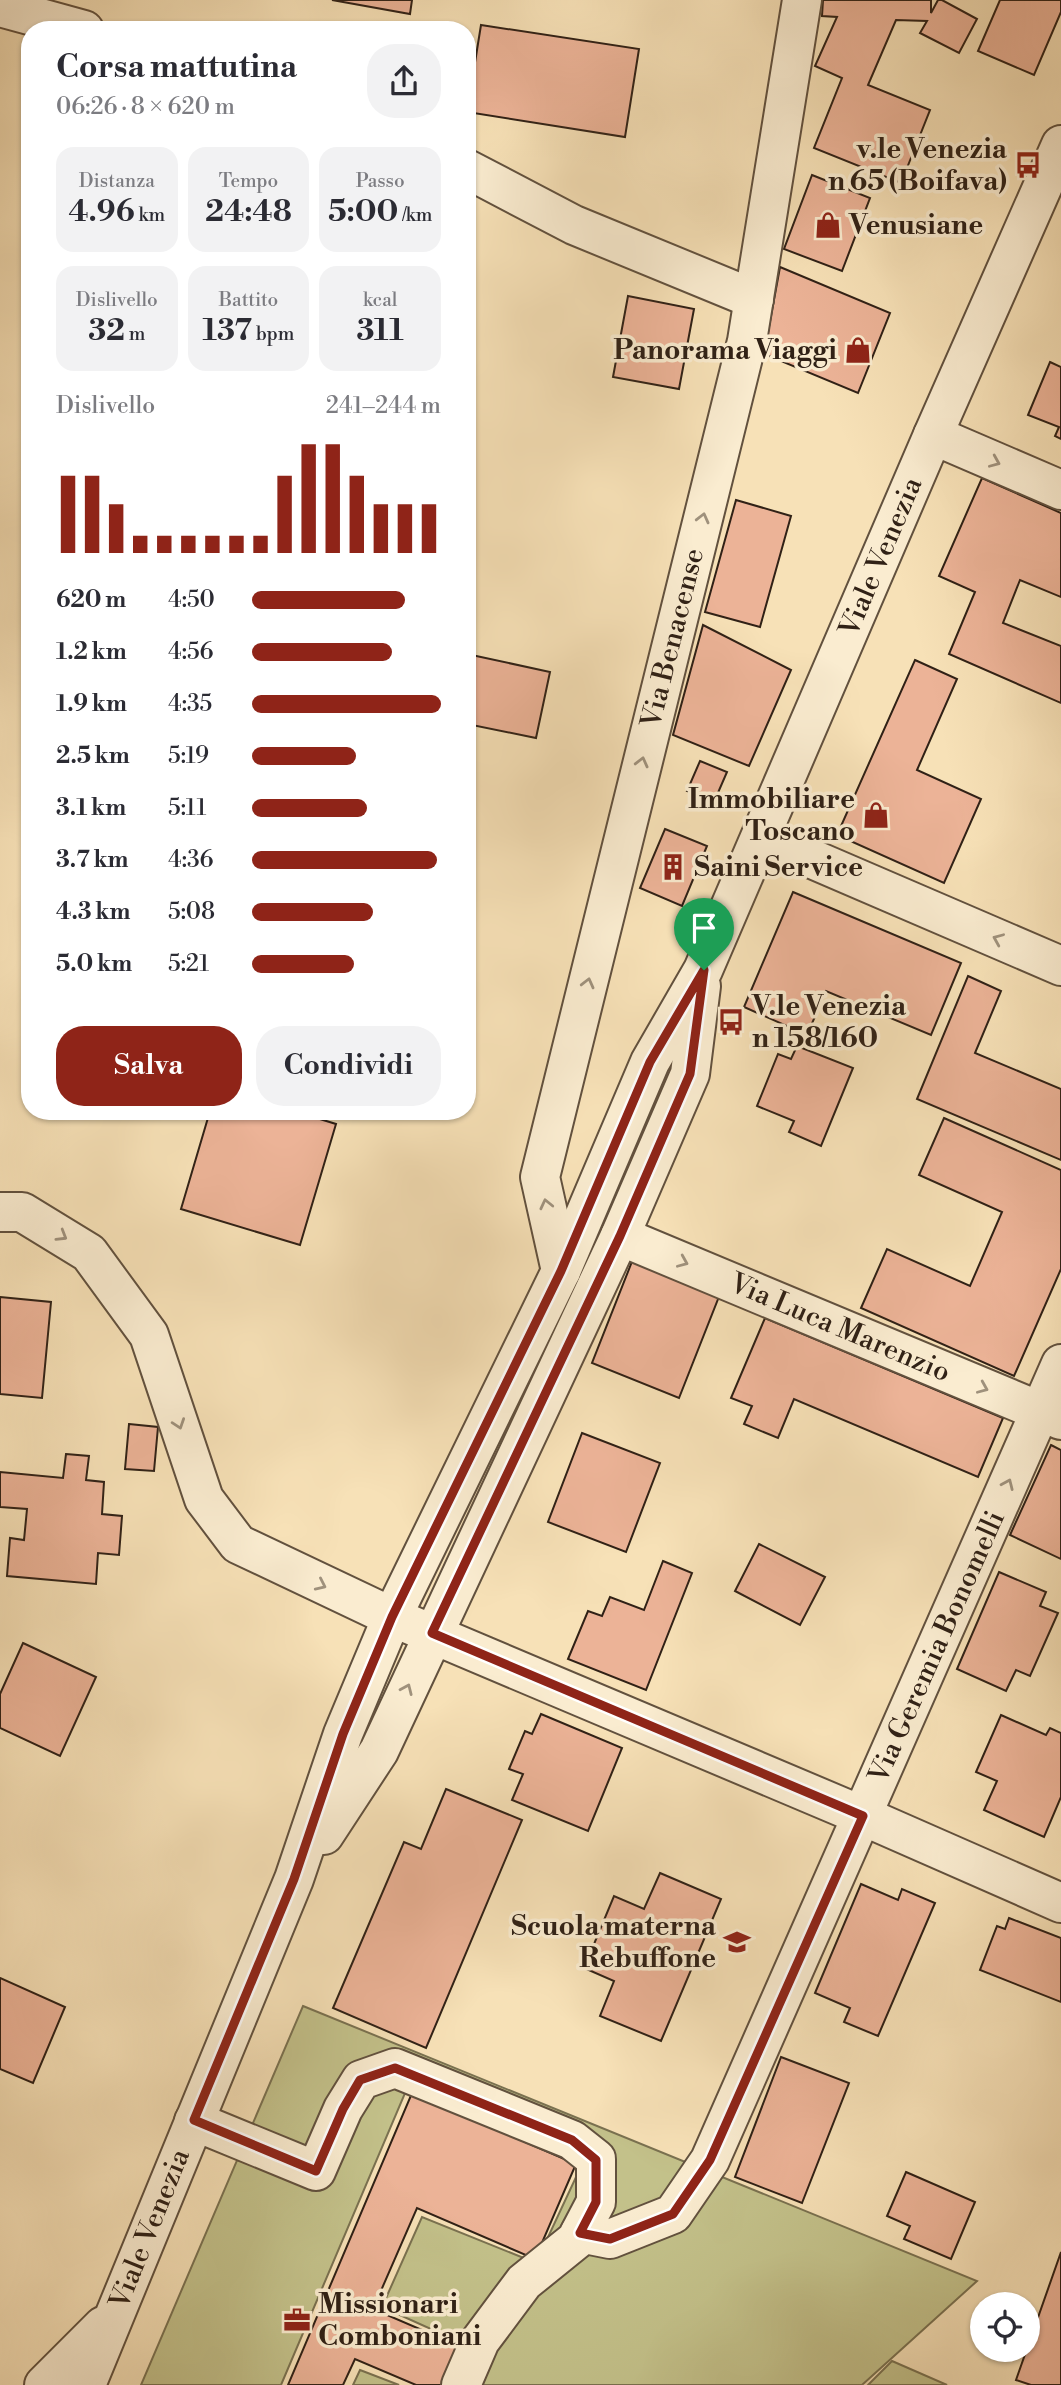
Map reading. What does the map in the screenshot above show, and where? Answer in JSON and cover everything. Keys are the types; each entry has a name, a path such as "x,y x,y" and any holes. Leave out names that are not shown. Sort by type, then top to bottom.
{"street":[{"name":"Via Benacense","path":"561,1271 540,1177 747,341 803,0"},
{"path":"0,7 51,21"},
{"name":"Viale Venezia","path":"86,2385 294,1879 343,1734 392,1617 561,1271 650,1062 704,970 933,435 1061,145"},
{"path":"476,174 574,226 754,299"},
{"path":"933,435 1061,491"},
{"path":"761,837 1061,966"},
{"name":"Viale Venezia","path":"294,1879 379,1751 620,1236 690,1074 704,970"},
{"path":"0,1212 22,1212 89,1253 149,1335 204,1499 239,1544 276,1564 392,1617 863,1816 1061,1903"},
{"name":"Via Luca Marenzio","path":"620,1236 1051,1416"},
{"name":"Via Geremia Bonomelli","path":"580,2233 610,2239 673,2214 710,2160 863,1816 1051,1416 1061,1364"},
{"path":"194,2120 316,2171 343,2109 360,2080 395,2068 572,2140 596,2160 596,2202 576,2241 524,2282 480,2341 461,2385"},
{"path":"44,2385 117,2312"}],"shaded area":[{"path":"303,2006 977,2281 862,2385 454,2385 471,2347 382,2307 422,2217 536,2263 584,2160 408,2086 281,2385 141,2385"},
{"path":"892,2361 947,2385 868,2385"},
{"path":"360,2370 399,2385 353,2385"}],"building":[{"path":"332,0 412,0 410,14"},
{"path":"823,0 931,0 931,13 938,0 942,0 977,19 959,53 920,33 927,21 896,20 868,85 930,110 901,183 814,148 842,78 815,66 837,17 822,16"},
{"path":"1000,0 1061,0 1061,12 1034,75 978,51"},
{"path":"481,25 639,49 625,137 476,113 476,56"},
{"path":"812,175 870,198 842,271 784,249"},
{"path":"780,267 890,313 858,393 764,354"},
{"path":"628,296 694,309 679,389 613,377"},
{"path":"1050,362 1061,367 1061,439 1055,436 1059,427 1028,415"},
{"path":"982,478 1061,513 1061,597 1020,580 1003,623 1061,646 1061,703 949,654 975,592 939,576"},
{"path":"736,500 791,516 760,627 705,612"},
{"path":"703,625 791,670 749,766 673,735"},
{"path":"476,656 550,672 536,738 476,726"},
{"path":"915,660 957,679 917,770 981,799 944,883 837,835"},
{"path":"700,761 727,772 714,802 687,791"},
{"name":"Saini Service","path":"665,829 707,846 682,906 640,888"},
{"path":"793,892 961,963 931,1035 826,991 807,1035 744,1007"},
{"path":"968,976 1001,991 975,1053 1061,1089 1061,1160 917,1099"},
{"path":"797,1046 853,1068 821,1146 789,1132 794,1121 757,1106 778,1054 791,1059"},
{"path":"944,1118 1061,1170 1061,1269 1014,1376 861,1308 887,1249 970,1286 1002,1212 919,1175"},
{"path":"207,1120 323,1120 336,1124 300,1245 181,1209"},
{"path":"633,1259 720,1294 679,1398 592,1363"},
{"path":"0,1297 51,1302 42,1398 0,1394"},
{"path":"765,1318 1003,1418 978,1477 794,1399 778,1438 744,1424 752,1406 731,1398"},
{"path":"129,1424 158,1427 154,1471 125,1469"},
{"path":"582,1433 660,1463 626,1552 548,1522"},
{"path":"1051,1445 1061,1450 1061,1559 1010,1535"},
{"path":"66,1454 89,1456 86,1480 104,1482 102,1514 122,1516 119,1555 98,1553 96,1584 7,1576 10,1538 24,1540 27,1509 0,1507 0,1472 63,1478"},
{"path":"759,1544 825,1577 800,1625 735,1591"},
{"path":"663,1561 692,1573 646,1690 568,1659 588,1611 602,1616 610,1597 644,1610"},
{"path":"999,1572 1046,1592 1040,1606 1058,1613 1030,1676 1016,1670 1006,1691 957,1669"},
{"path":"23,1643 96,1677 60,1756 0,1728 0,1694"},
{"path":"541,1714 622,1748 588,1831 512,1800 523,1774 509,1769 525,1731 532,1734"},
{"path":"1001,1715 1046,1735 1050,1728 1061,1733 1061,1797 1044,1837 984,1810 997,1781 976,1772"},
{"path":"446,1789 522,1820 426,2048 333,2008 404,1842 421,1849"},
{"path":"660,1873 721,1899 661,2041 600,2016 614,1981 584,1968 614,1896 644,1909"},
{"path":"861,1884 898,1900 902,1889 935,1903 878,2036 844,2022 850,2008 815,1993"},
{"path":"1009,1918 1061,1938 1061,2002 980,1970 997,1926 1005,1929"},
{"path":"0,1978 65,2007 33,2083 0,2069"},
{"path":"781,2057 849,2083 802,2203 735,2177"},
{"path":"412,2093 576,2164 535,2259 417,2208 373,2309 464,2348 448,2385 416,2385 355,2359 343,2385 288,2385"},
{"path":"906,2172 975,2202 951,2259 904,2239 910,2226 887,2216"},
{"path":"1061,2252 1061,2385 1031,2385 1016,2380 1022,2362 1040,2362 1040,2312"}],"place":[{"name":"v.le Venezia n 65 (Boifava)","path":"1028,165"},
{"name":"Venusiane","path":"828,225"},
{"name":"Panorama Viaggi","path":"858,350"},
{"name":"Immobiliare Toscano","path":"876,815"},
{"name":"Saini Service","path":"673,867"},
{"name":"V.le Venezia n 158/160","path":"731,1022"},
{"name":"Scuola materna Rebuffone","path":"737,1942"},
{"name":"Missionari Comboniani","path":"297,2320"}],"route":[{"path":"704,970 690,1074 620,1236 432,1633 863,1816 710,2160 673,2214 610,2239 580,2233 596,2202 596,2160 572,2140 395,2068 360,2080 343,2109 316,2171 194,2120 294,1879 343,1734 392,1617 561,1271 650,1062 704,970"}]}
